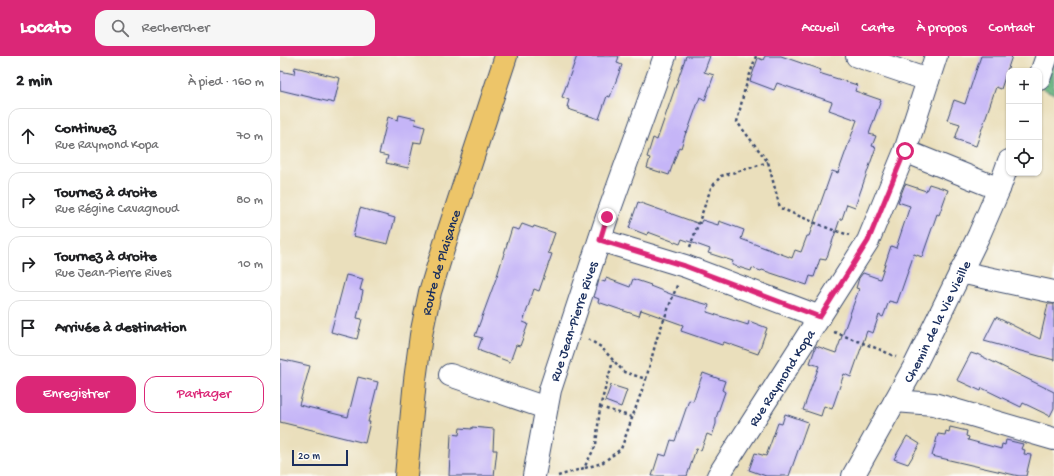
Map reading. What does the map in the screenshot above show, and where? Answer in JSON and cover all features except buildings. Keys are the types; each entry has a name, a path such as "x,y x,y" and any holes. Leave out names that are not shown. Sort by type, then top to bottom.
{"main road":[{"name":"Route de Plaisance","path":"406,476 415,380 421,336 430,292 506,56"}],"street":[{"name":"Rue Jean-Pierre Rives","path":"534,476 550,390 607,217 664,56"},
{"path":"856,56 928,80"},
{"name":"Rue Raymond Kopa","path":"718,476 868,241 905,151 936,56"},
{"path":"1042,70 1047,56"},
{"path":"905,151 999,189"},
{"name":"Chemin de la Vie Vieille","path":"853,476 914,367 979,235 1006,169"},
{"path":"600,240 685,266 820,317"},
{"path":"960,272 1054,292"},
{"path":"450,376 546,408"},
{"path":"895,401 934,404 1054,439"}],"path":[{"path":"756,56 744,92 737,122 768,162 780,208 830,229 868,241"},
{"path":"820,317 826,328 842,336 881,350 914,367"},
{"path":"584,468 596,445 600,407 614,360"},
{"path":"558,476 602,463 621,449 646,379"},
{"path":"600,407 632,417"}],"green space":[{"path":"1054,56 1054,94 1042,88 1042,81"}],"route":[{"path":"607,217 600,240 685,266 820,317 868,241 892,186 905,151"}]}
